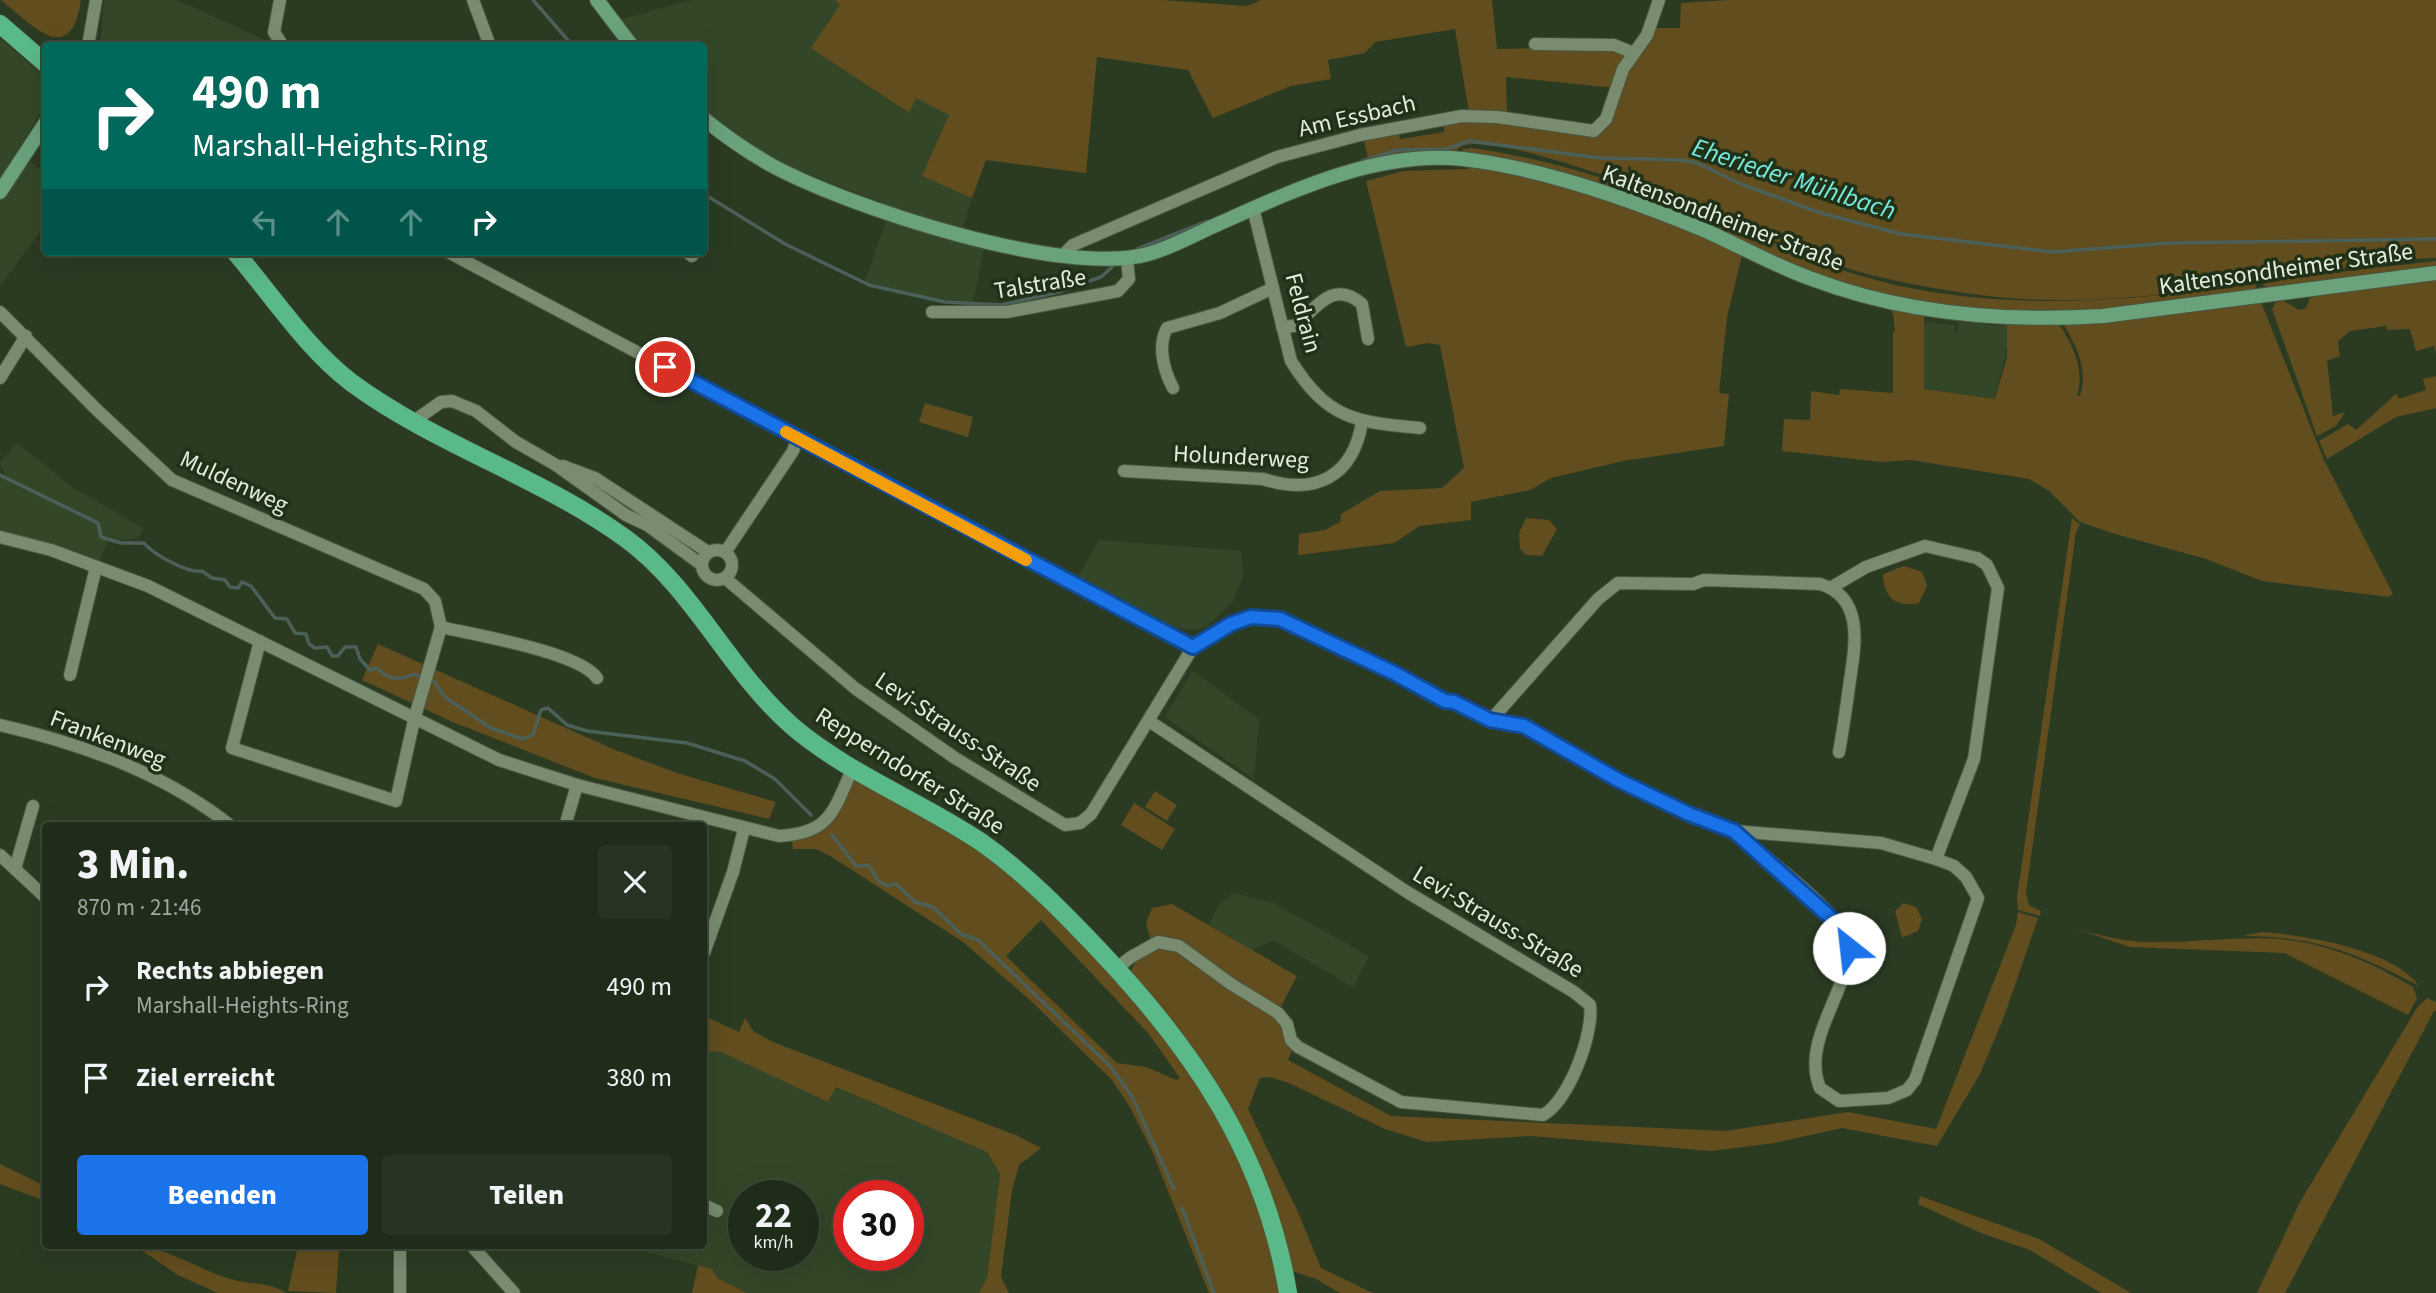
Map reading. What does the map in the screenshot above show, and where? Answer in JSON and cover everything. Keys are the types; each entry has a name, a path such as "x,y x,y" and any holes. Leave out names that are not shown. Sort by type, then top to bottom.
{"main road":[{"path":"597,0 629,42"},
{"path":"0,24 42,61"},
{"name":"Kaltensondheimer Straße","path":"707,122 774,166 824,188 931,226 990,242 1062,256 1127,259 1152,253 1253,208 1377,165 1416,158 1483,162 1560,181 1679,220 1810,279 1924,308 2023,318 2121,314 2436,273"},
{"path":"0,192 42,128"},
{"name":"Repperndorfer Straße","path":"238,256 330,364 372,397 628,540 668,577 766,702 813,743 950,823 1013,866 1062,911 1116,968 1189,1054 1233,1128 1254,1172 1271,1221 1287,1293"}],"street":[{"path":"89,42 96,0"},
{"path":"280,0 274,32 280,42"},
{"path":"472,0 488,42"},
{"name":"Am Essbach","path":"1062,256 1073,245 1277,157 1348,138 1444,118 1473,116 1594,131 1606,119 1623,69 1650,29 1659,0"},
{"path":"1535,44 1614,45 1634,53"},
{"name":"Feldrain","path":"1253,208 1291,361 1304,383 1337,411 1362,422 1420,428"},
{"path":"455,256 1193,647 1231,624 1251,617 1280,619 1394,673 1445,701 1454,702 1490,720 1524,726 1618,780 1689,814 1734,831 1881,843 1954,866 1966,877 1978,898 1915,1080 1897,1097 1839,1101 1819,1087 1813,1058 1846,964 1847,940 1840,926 1820,906 1734,831"},
{"name":"Talstraße","path":"932,312 1007,312 1118,291 1129,279 1127,259"},
{"path":"1173,388 1164,371 1163,334 1167,328 1220,313 1273,288"},
{"path":"1282,327 1294,326 1328,297 1347,295 1362,304 1368,339"},
{"name":"Muldenweg","path":"0,312 97,410 172,480 424,589 435,601 441,627"},
{"path":"0,378 26,337"},
{"name":"Levi-Strauss-Straße","path":"414,421 441,402 466,405 516,442 702,565 708,577 716,580 725,578 856,690 955,758 1065,825 1080,824 1091,814 1193,647"},
{"name":"Holunderweg","path":"1124,471 1263,479 1282,485 1314,484 1342,469 1358,444 1362,422"},
{"path":"726,551 799,438"},
{"name":"Levi-Strauss-Straße","path":"556,466 569,466 595,478 708,552"},
{"path":"0,537 51,550 148,586 499,760 577,785 779,836 809,833 819,828 830,814 853,768"},
{"path":"1832,587 1866,567 1925,546 1977,558 1987,565 1998,588 1974,759 1936,859"},
{"path":"702,565 708,552 717,549 726,551 732,558 733,568 725,578"},
{"path":"71,675 96,567"},
{"path":"1490,720 1606,590 1619,583 1693,584 1704,580 1821,584 1832,587 1848,605 1856,636 1839,752"},
{"path":"260,641 232,748 396,801 414,720 441,627 532,648 590,668 597,678"},
{"name":"Levi-Strauss-Straße","path":"1116,968 1158,942 1179,946 1231,984 1278,1013 1298,1047 1389,1098 1414,1105 1543,1115 1553,1108 1567,1088 1588,1035 1592,1017 1590,1005 1574,992 1407,892 1149,721"},
{"name":"Frankenweg","path":"0,725 55,738 125,763 172,787 225,822"},
{"path":"566,822 577,785"},
{"path":"15,869 33,806"},
{"path":"707,945 733,872 744,829"},
{"path":"0,855 42,894"},
{"path":"707,1206 718,1211"},
{"path":"400,1249 400,1293"},
{"path":"475,1249 514,1293"}],"shaded area":[{"path":"1,0 81,0 76,21 68,33 59,37 37,29"},
{"path":"104,0 177,0 270,42 100,42"},
{"path":"692,0 835,0 840,5 812,48 908,113 916,97 949,115 923,176 972,198 959,239 984,248 973,303 918,296 865,282 891,206 775,161 709,118 707,42 637,42 625,28 622,19"},
{"path":"835,0 1163,0 1247,6 1261,0 1492,0 1497,49 1614,47 1635,55 1652,28 1680,28 1681,3 1728,0 2436,0 2436,258 2406,259 2138,297 2048,300 2005,298 1896,281 1844,267 1632,185 1631,166 1628,166 1628,183 1546,157 1481,144 1465,145 1453,155 1369,162 1363,137 1398,130 1400,139 1444,132 1444,121 1464,118 1595,132 1615,88 1506,77 1507,115 1469,112 1455,29 1375,42 1365,53 1328,60 1331,79 1291,86 1213,118 1188,70 1097,57 1086,173 986,160 972,198 922,176 949,115 916,98 909,113 811,48 840,5"},
{"path":"0,38 42,75 42,109 18,152 42,171 42,229 0,286"},
{"path":"1472,148 1569,168 1632,188 1832,267 1898,286 1949,295 2051,301 2154,296 2256,284 2255,291 2136,309 1980,313 1845,288 1691,223 1459,156 1463,149"},
{"path":"1471,164 1590,192 1743,251 1727,317 1719,393 1729,394 1724,446 1623,461 1551,478 1530,490 1471,502 1471,520 1420,526 1394,543 1298,555 1299,534 1325,530 1340,522 1341,514 1380,491 1442,488 1464,468 1440,345 1429,343 1406,347 1366,181 1403,171 1468,169"},
{"path":"2436,261 2436,272 2268,289 2263,285 2269,280"},
{"path":"2436,276 2436,353 2434,346 2416,351 2410,329 2387,330 2386,326 2350,331 2338,341 2340,356 2327,361 2333,416 2345,412 2336,426 2317,436 2272,309 2276,302 2284,301 2299,310 2306,308 2311,295"},
{"path":"2261,302 2324,460 2393,594 2388,597 2262,581 2206,559 2112,533 2080,522 2049,491 2029,479 1911,460 1882,462 1782,451 1784,419 1810,420 1811,391 1839,395 1840,389 1893,393 1895,330 1893,314 1886,303 1924,310 1924,389 1995,399 2007,357 2007,320 2056,320 2076,356 2080,375 2077,395 2080,396 2082,366 2076,347 2061,320"},
{"path":"2003,320 2007,320 2008,343 1995,399 1924,389 1924,322 1955,325 1954,333 1957,334 1958,322 2002,326"},
{"path":"2436,376 2436,408 2396,417 2327,459 2319,441 2348,424 2356,430 2396,394 2399,399 2426,390 2423,379"},
{"path":"925,403 973,417 968,437 919,422"},
{"path":"17,443 72,487 143,528 138,538 121,540 110,537 99,561 55,546 0,533 0,476 5,475 0,463"},
{"path":"1526,518 1549,520 1557,529 1542,556 1526,555 1520,549 1519,533"},
{"path":"2072,518 2080,524 2076,532 2026,893 2029,905 2041,911 2040,916 2018,910 2017,897"},
{"path":"1099,540 1241,551 1243,577 1233,601 1206,627 1190,630 1175,627 1077,578"},
{"path":"1904,566 1922,572 1927,586 1919,603 1898,602 1886,589 1883,574"},
{"path":"378,644 613,749 677,773 776,802 769,819 595,778 455,723 362,680"},
{"path":"1193,671 1259,720 1254,779 1165,717"},
{"path":"858,776 990,855 1113,970 1184,1057 1250,1177 1284,1293 1209,1293 1152,1151 1130,1107 1112,1080 1032,1002 963,942 832,857 816,849 793,849 792,840 819,831 851,780","holes":["1041,920 1148,1033 1180,1078 1176,1080 1146,1067 1117,1063 1006,956"]},
{"path":"1155,791 1177,805 1167,821 1145,807"},
{"path":"1134,803 1175,829 1162,850 1121,825"},
{"path":"1233,893 1273,903 1369,956 1353,987 1273,940 1252,950 1209,925 1218,906"},
{"path":"1904,903 1916,907 1922,919 1918,931 1902,938 1895,911"},
{"path":"1172,904 1297,976 1279,1010 1186,947 1151,941 1146,923 1152,908"},
{"path":"2018,912 2038,918 2005,1014 1980,1074 1937,1146 1842,1128 1775,1143 1712,1151 1531,1136 1427,1142 1385,1129 1289,1083 1269,1077 1260,1078 1248,1109 1297,1210 1321,1268 1373,1293 1340,1293 1316,1279 1289,1270 1261,1181 1131,970 1142,953 1166,944 1280,1019 1293,1048 1288,1060 1391,1116 1726,1131 1848,1112 1936,1129 2016,925"},
{"path":"2071,927 2110,938 2140,942 2254,938 2306,943 2338,951 2384,971 2413,987 2417,998 2408,1015 2284,953 2130,947"},
{"path":"2262,932 2324,941 2370,954 2407,973 2419,986 2375,964 2315,943 2243,936"},
{"path":"2427,998 2436,1002 2436,1011 2285,1293 2257,1293 2300,1202 2417,1008"},
{"path":"707,1017 739,1032 745,1018 753,1031 773,1042 1018,1136 1041,1148 1019,1165 1012,1191 1001,1277 1009,1293 979,1293 987,1278 1000,1174 987,1152 836,1087 828,1102 721,1052 707,1051"},
{"path":"707,1051 721,1052 828,1102 835,1087 987,1152 1000,1174 987,1278 979,1293 747,1293 717,1278 712,1269 633,1249 707,1249"},
{"path":"0,1164 42,1185 42,1200 0,1184"},
{"path":"1920,1196 2039,1239 2131,1293 2101,1293 2030,1250 1981,1233 1918,1204"},
{"path":"139,1249 159,1250 222,1276 274,1287 286,1293 218,1293 178,1275"},
{"path":"297,1249 339,1250 336,1293 288,1291"},
{"path":"698,1265 712,1269 717,1278 747,1293 692,1293"}],"waterway":[{"name":"Eherieder Mühlbach","path":"533,0 570,42"},
{"name":"Eherieder Mühlbach","path":"1362,161 1398,150 1446,149 1469,141 1600,158 1681,160 1697,163 1741,184 1821,213 1901,234 2053,252 2170,243 2436,239"},
{"name":"Eherieder Mühlbach","path":"707,196 785,244 869,285 945,302 1001,305 1059,292 1101,277 1112,267"},
{"name":"Eherieder Mühlbach","path":"1137,249 1208,221"},
{"path":"0,475 98,523 101,537 121,543 144,543 171,562 202,571 212,578 225,580 230,587 238,588 242,582 251,586 275,618 287,619 295,633 306,634 309,644 315,648 327,647 332,656 338,656 345,647 356,647 360,659 370,670 376,668 394,678 415,674 434,682 445,697 491,728 523,739 533,735 541,710 548,708 567,725 587,731 687,743 745,761 775,779 811,815"},
{"path":"832,835 856,866 869,865 878,881 887,886 896,884 915,902 933,907 961,934 978,940 1110,1066 1133,1098 1174,1189"},
{"path":"1182,1208 1214,1293"}],"slow traffic":[{"path":"786,432 1026,560"}],"route":[{"path":"665,367 1193,647 1231,624 1251,617 1280,619 1394,673 1404,681 1445,701 1454,702 1490,720 1524,726 1556,747 1618,780 1689,814 1734,831 1781,870 1840,926 1849,948"}]}
